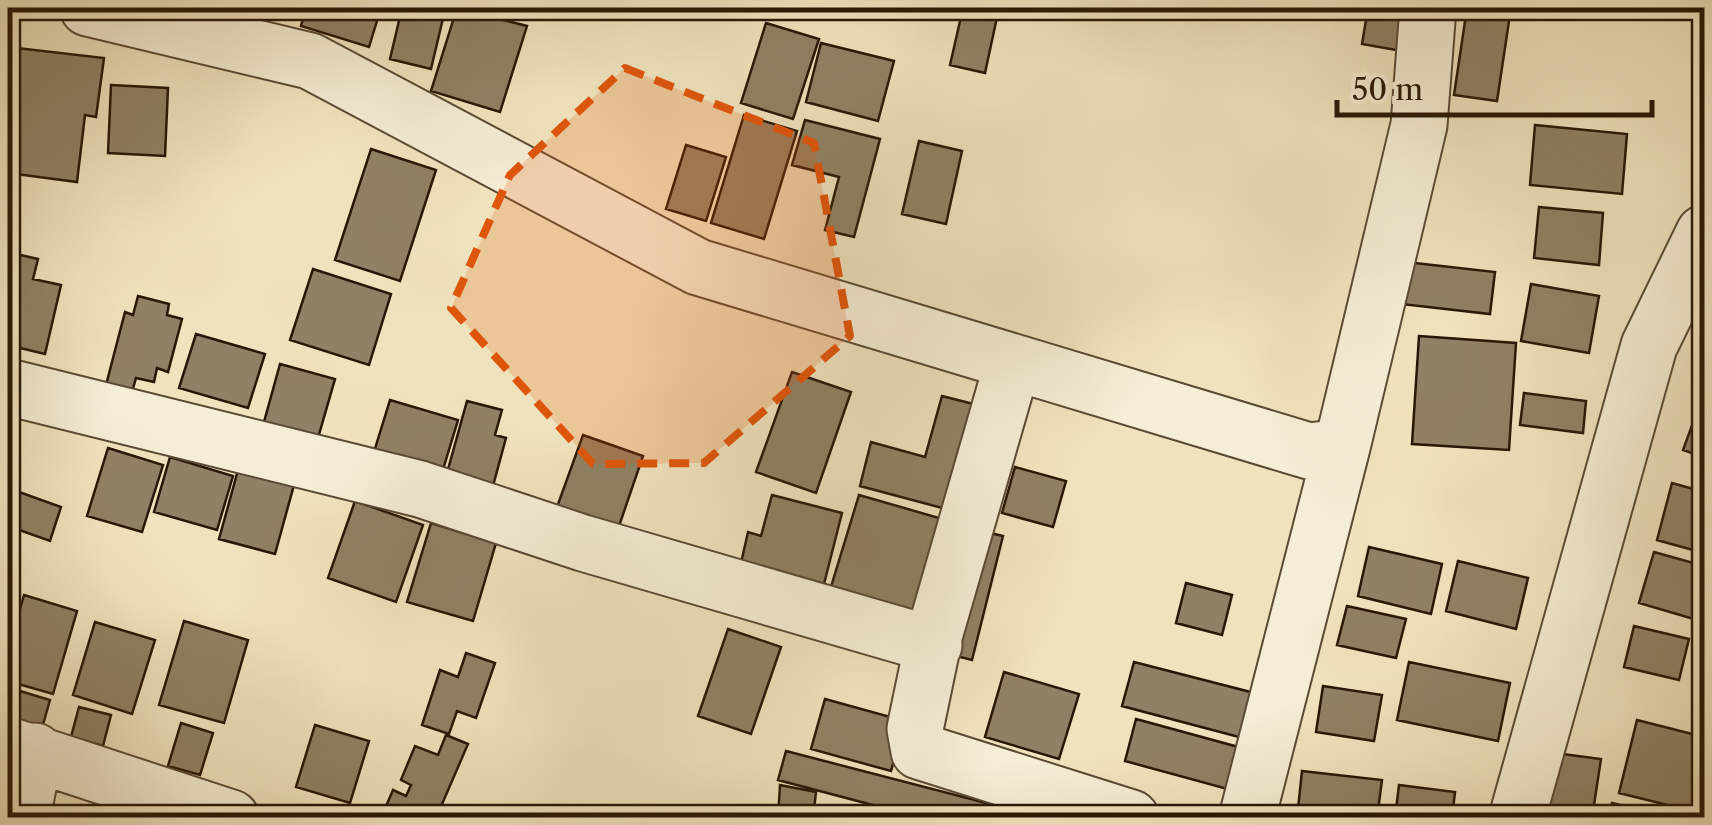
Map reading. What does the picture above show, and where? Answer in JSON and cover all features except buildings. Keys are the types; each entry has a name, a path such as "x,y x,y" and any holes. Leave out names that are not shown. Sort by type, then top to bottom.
{"street":[{"path":"88,8 310,61 698,267 1309,451 1342,446"},
{"path":"1247,818 1419,125 1428,8"},
{"path":"1517,818 1649,346 1704,233"},
{"path":"1014,362 934,644 914,729 919,751 1131,818"},
{"path":"8,386 420,489 583,544 934,644"},
{"path":"22,818 21,748 231,818"}],"highlighted area":[{"path":"625,68 814,143 850,336 704,463 593,464 451,308 510,175"}]}
